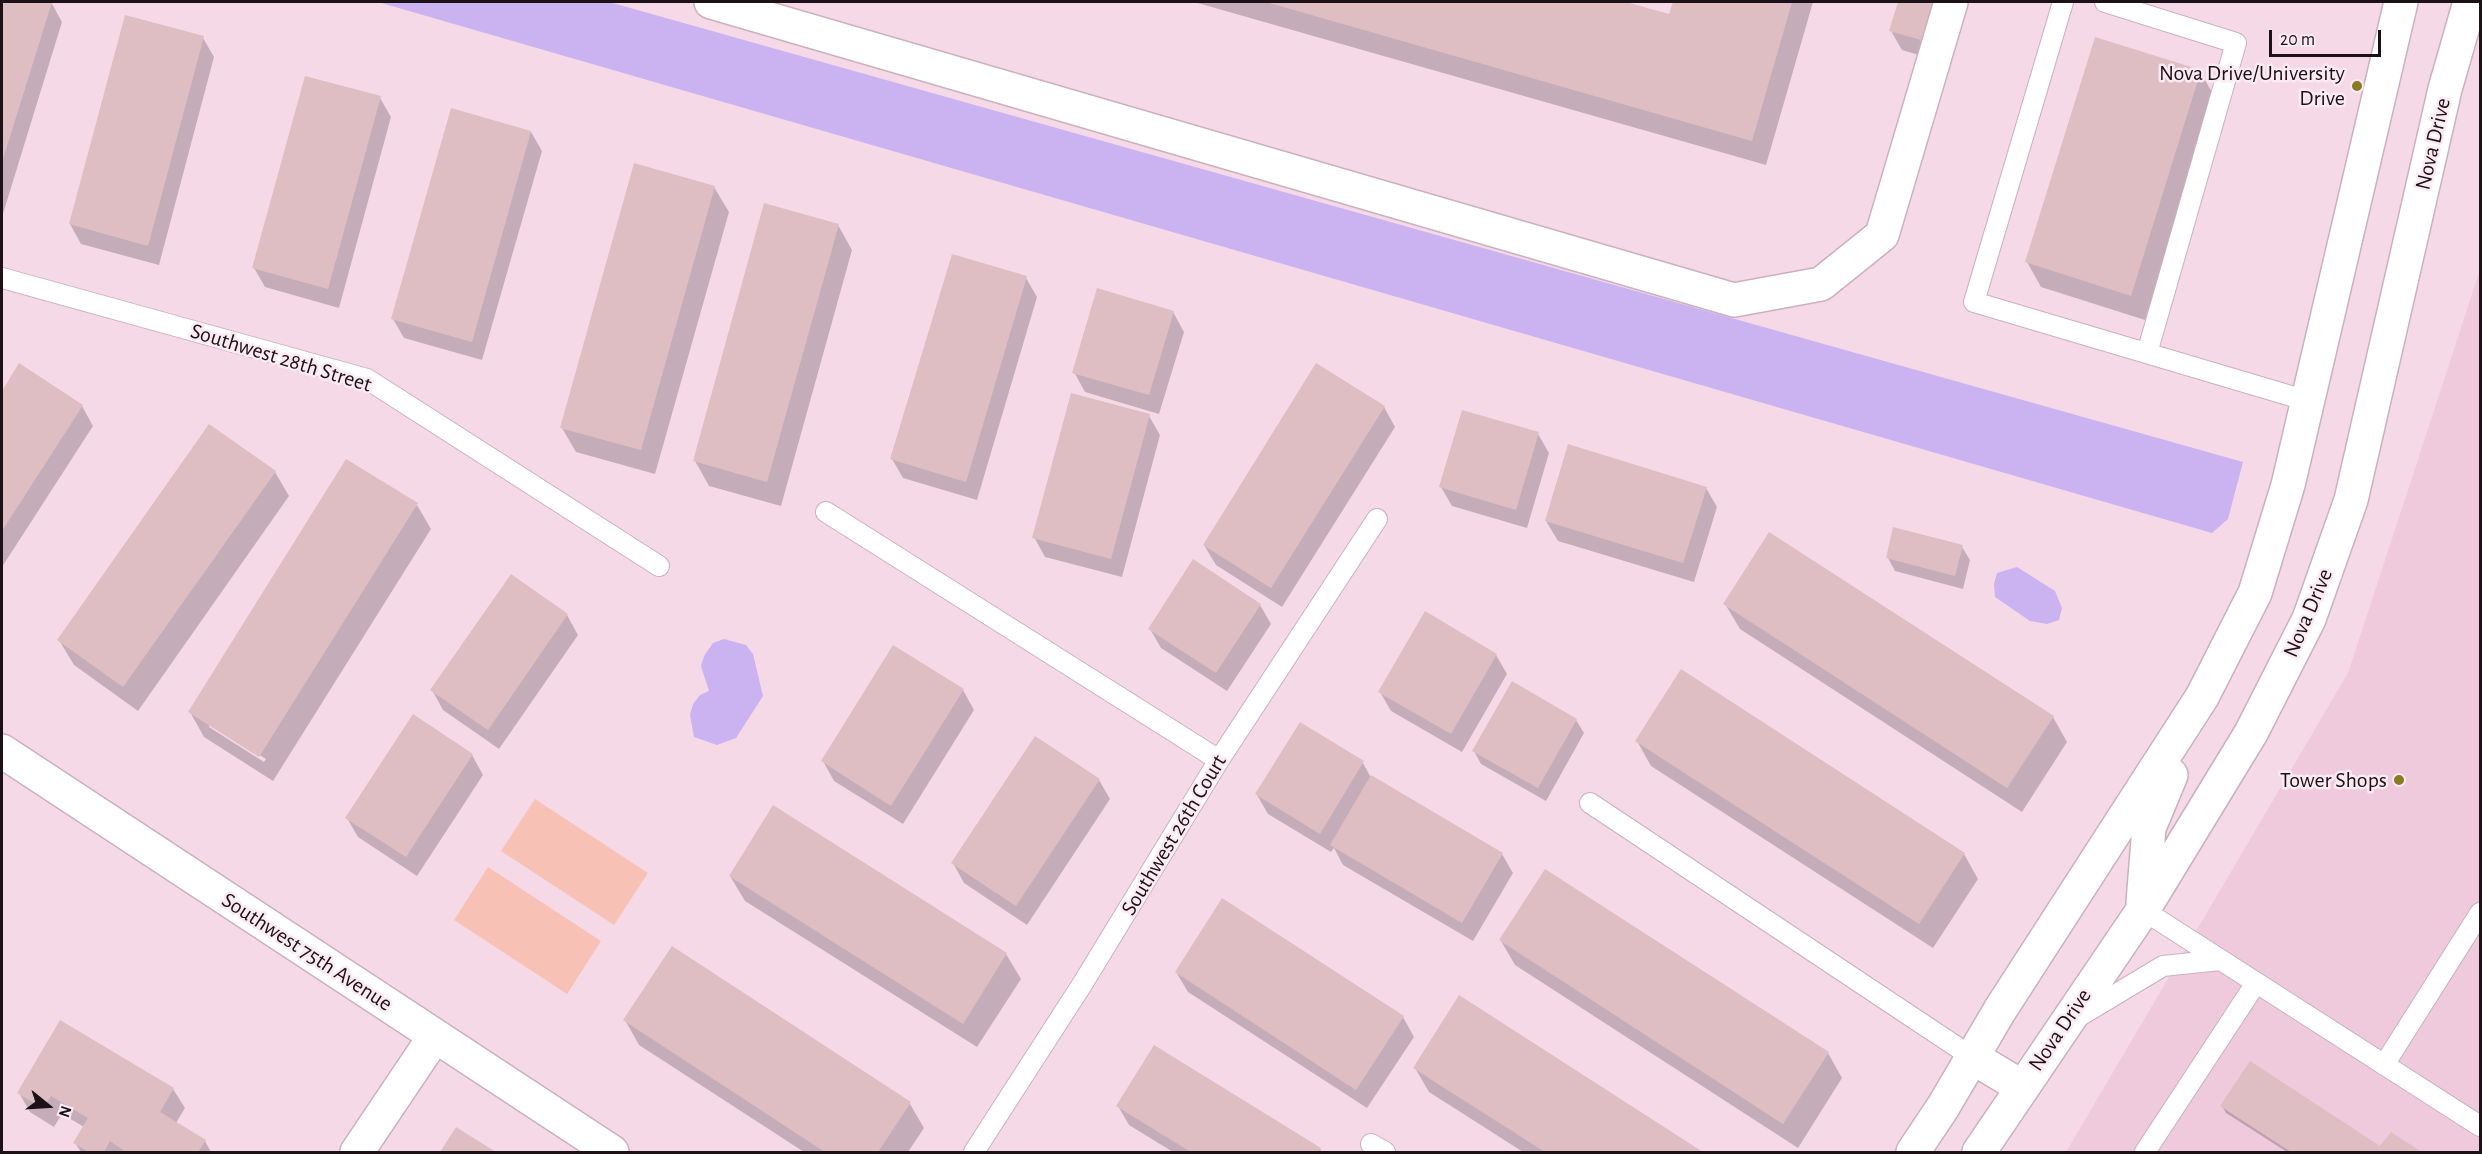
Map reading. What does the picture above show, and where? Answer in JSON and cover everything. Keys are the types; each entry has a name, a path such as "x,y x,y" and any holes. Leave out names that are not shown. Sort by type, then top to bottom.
{"street":[{"path":"711,2 1734,300 1821,284 1882,234 1951,2"},
{"path":"2142,910 2149,828 2202,698 2255,593 2288,485 2401,2"},
{"name":"Nova Drive","path":"1978,1152 2142,910 2252,732 2309,619 2351,500 2445,89 2470,2"},
{"path":"1913,1152 2000,1010 2202,698"},
{"name":"Southwest 75th Avenue","path":"2,751 612,1152"},
{"path":"357,1152 435,1036"},
{"path":"1972,1058 2022,1087"}],"lane":[{"path":"2063,2 1974,302 2308,401"},
{"path":"2105,2 2236,43 2147,353"},
{"name":"Southwest 28th Street","path":"2,278 367,379 659,566"},
{"path":"826,512 1218,760"},
{"name":"Southwest 26th Court","path":"974,1152 1083,984 1218,760 1377,519"},
{"path":"1590,803 1972,1058"},
{"path":"2142,910 2481,1126"},
{"path":"2384,1065 2481,913"},
{"path":"2063,1026 2163,966 2220,960"},
{"path":"2145,1152 2256,983"}],"shaded area":[{"path":"378,2 609,2 2243,462 2228,519 2212,533"},
{"name":"Tower Shops","path":"2480,270 2480,1152 2066,1152 2348,673"},
{"path":"2017,567 2055,591 2062,608 2059,620 2047,624 2030,621 1995,597 1994,584 1997,573"},
{"path":"724,639 746,645 753,654 763,696 736,738 717,745 694,737 690,715 693,704 700,695 709,691 701,666 704,656 713,643"},
{"path":"535,799 648,873 614,925 501,851"},
{"path":"488,867 601,941 567,994 454,920"}],"building":[{"path":"2,2 52,2 2,162"},
{"path":"1266,2 1626,2 1669,14 1673,2 1792,2 1752,141"},
{"path":"1898,2 1936,2 1925,41 1889,31"},
{"path":"125,15 204,36 148,246 69,224"},
{"path":"2095,37 2201,70 2131,296 2025,262"},
{"path":"305,76 381,96 328,289 252,268"},
{"path":"451,108 531,131 472,342 391,319"},
{"path":"634,163 715,186 641,450 560,428"},
{"path":"764,203 839,224 767,482 693,461"},
{"path":"952,254 1027,276 966,482 890,459"},
{"path":"1097,288 1174,311 1149,395 1072,373"},
{"path":"19,363 83,405 2,531 2,391"},
{"path":"1316,363 1385,406 1271,588 1203,545"},
{"path":"1071,393 1150,414 1111,559 1032,538"},
{"path":"1462,410 1539,432 1516,510 1439,487"},
{"path":"209,424 276,471 123,687 57,640"},
{"path":"1568,444 1707,487 1683,563 1545,521"},
{"path":"346,459 418,503 259,757 188,712"},
{"path":"1893,527 1963,545 1955,576 1886,558"},
{"path":"1769,532 2054,716 2007,788 1723,604"},
{"path":"1193,559 1261,604 1216,673 1148,629"},
{"path":"511,574 568,614 488,730 430,690"},
{"path":"1425,611 1497,654 1451,734 1378,692"},
{"path":"893,645 964,689 891,806 821,761"},
{"path":"1681,669 1965,853 1919,924 1635,741"},
{"path":"1512,681 1577,719 1538,788 1472,751"},
{"path":"413,714 473,754 406,857 345,818"},
{"path":"1300,722 1364,761 1320,834 1255,794"},
{"path":"1035,736 1100,779 1016,906 951,863"},
{"path":"1371,775 1503,853 1462,923 1330,845"},
{"path":"773,805 1007,953 963,1024 729,876"},
{"path":"1545,869 1829,1052 1783,1124 1499,940"},
{"path":"1222,898 1404,1016 1356,1090 1175,972"},
{"path":"672,946 911,1102 878,1152 825,1152 623,1020"},
{"path":"1459,995 1703,1152 1545,1152 1413,1068"},
{"path":"60,1020 174,1088 160,1112 206,1140 198,1152 126,1152 110,1141 104,1152 89,1152 73,1143 88,1118 51,1096 43,1108 17,1093"},
{"path":"1154,1045 1321,1148 1318,1152 1191,1152 1116,1106"},
{"path":"2250,1061 2380,1146 2391,1132 2422,1152 2291,1152 2220,1106"},
{"path":"456,1127 496,1152 440,1152"}],"place":[{"name":"Nova Drive/University Drive","path":"2357,86"},
{"name":"Tower Shops","path":"2399,780"}]}
